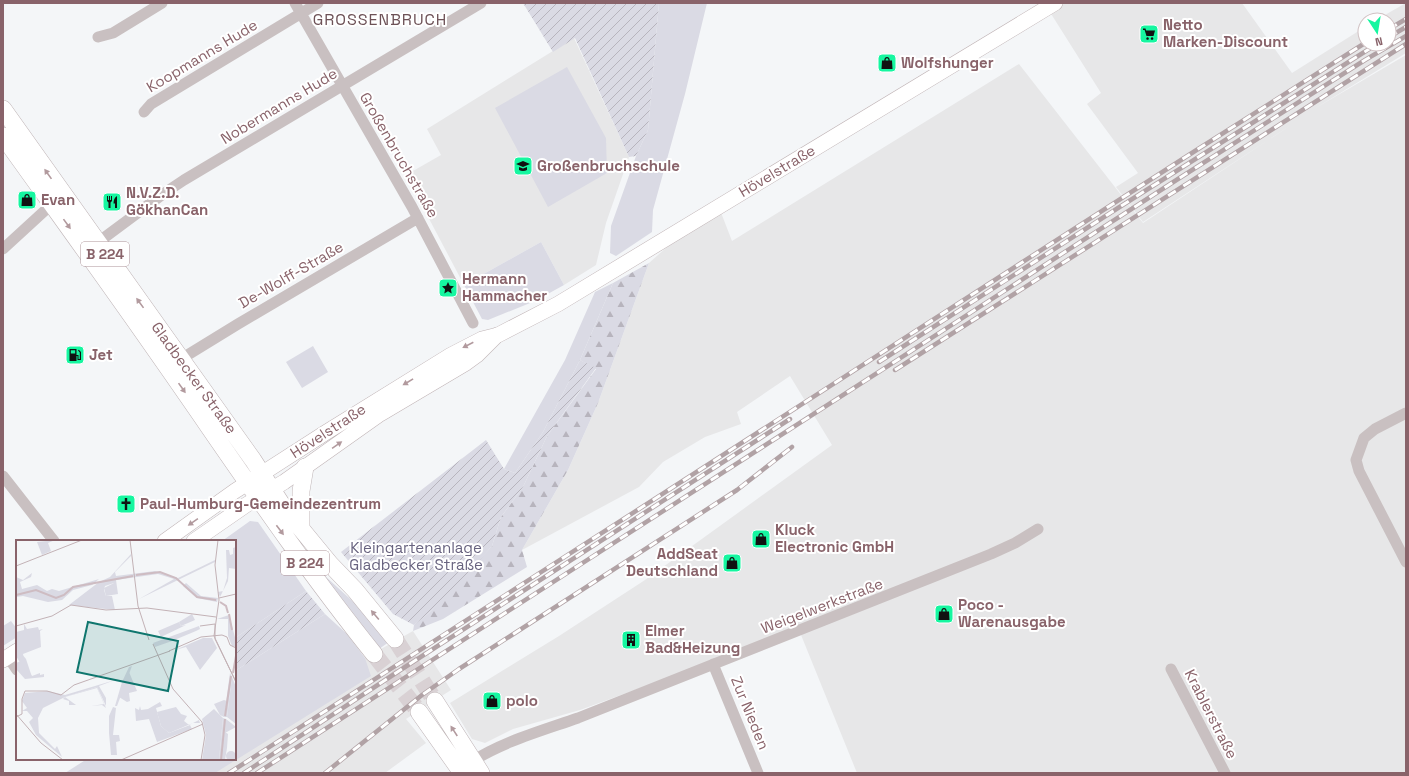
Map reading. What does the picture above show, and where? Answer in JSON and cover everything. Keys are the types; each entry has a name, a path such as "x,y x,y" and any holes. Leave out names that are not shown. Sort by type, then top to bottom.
{"main road":[{"name":"Hövelstraße","path":"166,540 248,483 360,410 459,350 482,339 498,335 558,304 1055,3"},
{"name":"Gladbecker Straße","path":"3,109 262,474 284,508 395,639"},
{"name":"Gladbecker Straße","path":"3,136 160,356 258,498 374,654"},
{"name":"Hövelstraße","path":"195,540 272,490 380,414 466,363 477,355 498,335"},
{"path":"301,528 301,491 305,467"},
{"path":"435,701 469,769"},
{"path":"419,712 469,769"}],"street":[{"path":"98,37 113,33 162,3"},
{"name":"Großenbruchstraße","path":"295,3 418,218 472,322"},
{"name":"Koopmanns Hude","path":"144,112 151,104 318,3"},
{"name":"Nobermanns Hude","path":"97,243 184,180 481,3"},
{"path":"3,249 52,204"},
{"name":"De-Wolff-Straße","path":"181,359 418,218"},
{"path":"1406,413 1375,428 1364,438 1356,460 1359,471 1406,562"},
{"path":"3,476 53,540"},
{"name":"Weigelwerkstraße","path":"469,769 495,749 546,728 578,718 990,554 1015,543 1038,529"},
{"path":"9,656 16,668"},
{"name":"Zur Nieden","path":"713,664 758,773"},
{"name":"Krablerstraße","path":"1171,669 1225,773"}],"shaded area":[{"path":"1057,3 1242,3 1292,73 1357,32 1357,52 1397,52 1397,12 1390,12 1406,3 1406,53 1314,109 1406,55 1406,773 857,773 799,630 580,710 513,729 485,743 472,739 450,703 559,636 645,580 832,445 790,376 737,412 741,424 705,437 663,462 639,487 522,550 568,470 598,403 649,263 685,231 720,210 732,241 1019,64 1143,223 1291,125 1143,222 1116,187 1138,173 1087,104 1101,93 1048,9"},
{"name":"Großenbruchschule","path":"574,38 629,157 606,223 596,265 564,285 541,242 464,285 406,175 441,155 427,129"},
{"path":"413,631 451,690 406,719 426,743 385,773 127,773 236,760 236,758 365,658"}],"green space":[{"path":"523,3 659,3 648,130 636,156 629,157 575,38 553,52"},
{"path":"659,3 707,3 685,94 653,210 652,232 616,256 610,253 611,226 636,156 648,130"},
{"path":"567,67 606,138 607,173 548,207 495,108"},
{"path":"541,242 564,285 535,301 488,320 482,319 464,285"},
{"path":"649,263 598,403 568,470 522,550 527,567 443,619 413,631 414,625 430,612 492,546 501,517 523,487 547,436 596,369 580,360 613,283"},
{"path":"613,283 580,360 543,432 515,473 504,469 565,360 595,292"},
{"path":"313,346 328,372 302,388 286,362"},
{"name":"Kleingartenanlage Gladbecker Straße","path":"580,360 596,368 547,436 523,487 501,517 492,546 456,587 414,625 393,614 341,552 486,440 504,469 515,473 543,432"},
{"path":"250,521 258,522 306,591 236,637 236,540 223,540"},
{"path":"314,563 325,576 359,607 389,642 379,649"},
{"name":"Kleingartenanlage Gladbecker Straße","path":"306,591 325,614 236,670 236,637"},
{"path":"325,614 347,634 365,658 371,676 236,760 236,670"},
{"path":"11,621 16,628 16,638 3,646 3,626"},
{"path":"85,760 236,760 215,773 65,773"}],"tunnel":[{"path":"395,639 435,701"},
{"path":"374,654 419,712"}],"railway":[{"path":"1397,24 1406,19"},
{"path":"1397,32 1406,27"},
{"path":"257,773 1178,179 1365,60 1406,36"},
{"path":"895,370 1406,44"},
{"path":"229,773 1357,48"},
{"path":"879,362 1364,52"},
{"path":"244,773 402,669 790,419"},
{"path":"325,773 422,695 459,669 737,490 792,447"}],"place":[{"name":"Netto Marken-Discount","path":"1149,34"},
{"name":"Wolfshunger","path":"887,63"},
{"name":"Großenbruchschule","path":"523,166"},
{"name":"Evan","path":"27,200"},
{"name":"N.V.Z.D. GökhanCan","path":"112,202"},
{"name":"Hermann Hammacher","path":"448,288"},
{"name":"Jet","path":"75,355"},
{"name":"Paul-Humburg-Gemeindezentrum","path":"126,504"},
{"name":"Kluck Electronic GmbH","path":"761,539"},
{"name":"AddSeat Deutschland","path":"732,563"},
{"name":"Poco - Warenausgabe","path":"944,614"},
{"name":"Elmer Bad&Heizung","path":"631,640"},
{"name":"polo","path":"492,701"}],"district":[{"name":"GROSSENBRUCH","path":"380,19"}]}
